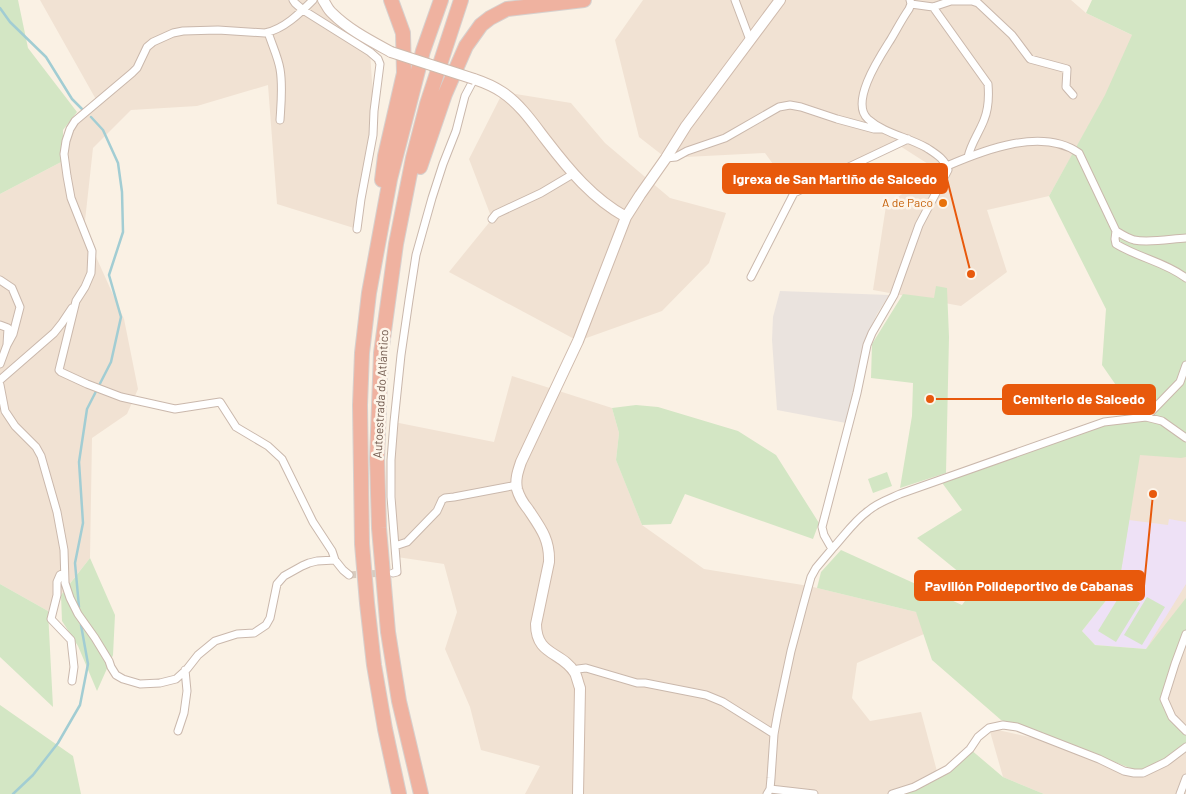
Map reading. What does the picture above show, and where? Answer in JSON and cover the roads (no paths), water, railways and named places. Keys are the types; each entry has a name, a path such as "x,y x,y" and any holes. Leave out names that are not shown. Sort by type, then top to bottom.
{"highway":[{"path":"369,293 385,156 404,73 403,33 391,0"},
{"name":"Autoestrada do Atlántico","path":"399,794 384,728 367,604 362,544 360,405 362,354 369,293 390,179 423,51 441,0"},
{"name":"Autoestrada do Atlántico","path":"421,794 399,701 388,632 378,528 377,458 381,353 396,244 413,158 427,104 461,0"},
{"path":"396,244 431,132 445,94 466,46 473,35 490,18 508,9 584,0"}],"street":[{"path":"293,0 304,10 370,52 378,58 380,64 372,135 357,229"},
{"path":"0,380 54,333 85,287 91,273 92,251 71,198 64,154 70,129 75,121 132,73 153,42 173,33 183,31 218,30 265,33 288,23 313,0"},
{"path":"323,0 330,12 369,41 391,52 474,79 503,92 524,112 573,174 596,197 626,217"},
{"path":"734,0 750,40"},
{"path":"578,794 580,688 574,671 544,648 538,638 536,624 550,551 541,529 521,500 517,490 517,473 578,341 626,217 686,126 780,0"},
{"path":"832,549 822,527 857,393 867,345 894,295 918,225 948,170 943,160 933,152 884,129 867,118 862,106 862,99 874,66 909,9 910,2 933,7 951,1 972,1 978,3 1012,36 1030,58 1067,69 1066,87 1072,95"},
{"path":"933,7 988,84 987,111 984,121 970,147 968,157"},
{"path":"268,32 280,70 280,120"},
{"path":"393,573 397,572 391,497 394,422 402,346 416,255 443,164 456,131 466,96 474,79"},
{"path":"666,158 676,157 687,151 725,138 779,107 790,105 874,129 884,129"},
{"path":"751,277 794,193 908,139"},
{"path":"947,166 976,154 1004,146 1037,141 1072,148 1079,153 1116,230 1133,240 1186,238"},
{"path":"492,219 496,214 541,193 573,174"},
{"path":"1116,230 1116,244 1139,256 1176,270 1186,278"},
{"path":"0,280 12,288 20,307 13,334 0,364"},
{"path":"76,301 59,370 121,397 175,409 220,402 236,427 268,446 282,459 313,522 332,551 335,560 349,575"},
{"path":"0,325 8,328 7,345"},
{"path":"1146,417 1180,382 1186,365"},
{"path":"0,385 5,411 15,426 36,447 41,456 57,512 64,550 64,573 67,591 73,605 116,675 123,679 140,684 160,683 176,679 198,655 215,641 236,634 254,633 266,625 270,618 277,584 284,576 310,563 335,560"},
{"path":"814,794 768,791 774,734 791,651 811,577 816,568 861,516 888,500 1104,422 1146,417 1162,421 1186,438"},
{"path":"395,546 407,542 432,517 445,498 517,485"},
{"path":"64,573 60,575 57,582 57,595 51,619 70,640 74,667 72,681"},
{"path":"1186,634 1164,699 1172,717 1186,731"},
{"path":"574,671 586,668 637,683 706,695 723,702 774,734"},
{"path":"178,731 184,713 187,691 185,670"},
{"path":"892,794 914,788 948,769 989,728 1003,725 1017,727 1099,759 1124,771 1134,773 1143,773 1150,770 1166,762 1186,747"},
{"path":"1180,794 1186,778"}],"waterway":[{"path":"0,8 10,22 46,57 72,99 82,109"},
{"path":"79,607 75,563 83,523 79,462 87,409 111,362 121,317 109,275 123,232 122,192 118,163 103,130 91,117"},
{"path":"13,794 33,775 58,743 80,705 88,664 81,625"}],"tunnel":[{"path":"349,575 384,573"}],"place":[{"name":"A de Paco","path":"943,203"},
{"name":"Igrexa de San Martiño de Salcedo","path":"971,274"},
{"name":"Cemiterio de Salcedo","path":"930,399"},
{"name":"Pavillón Polideportivo de Cabanas","path":"1153,494"}]}
